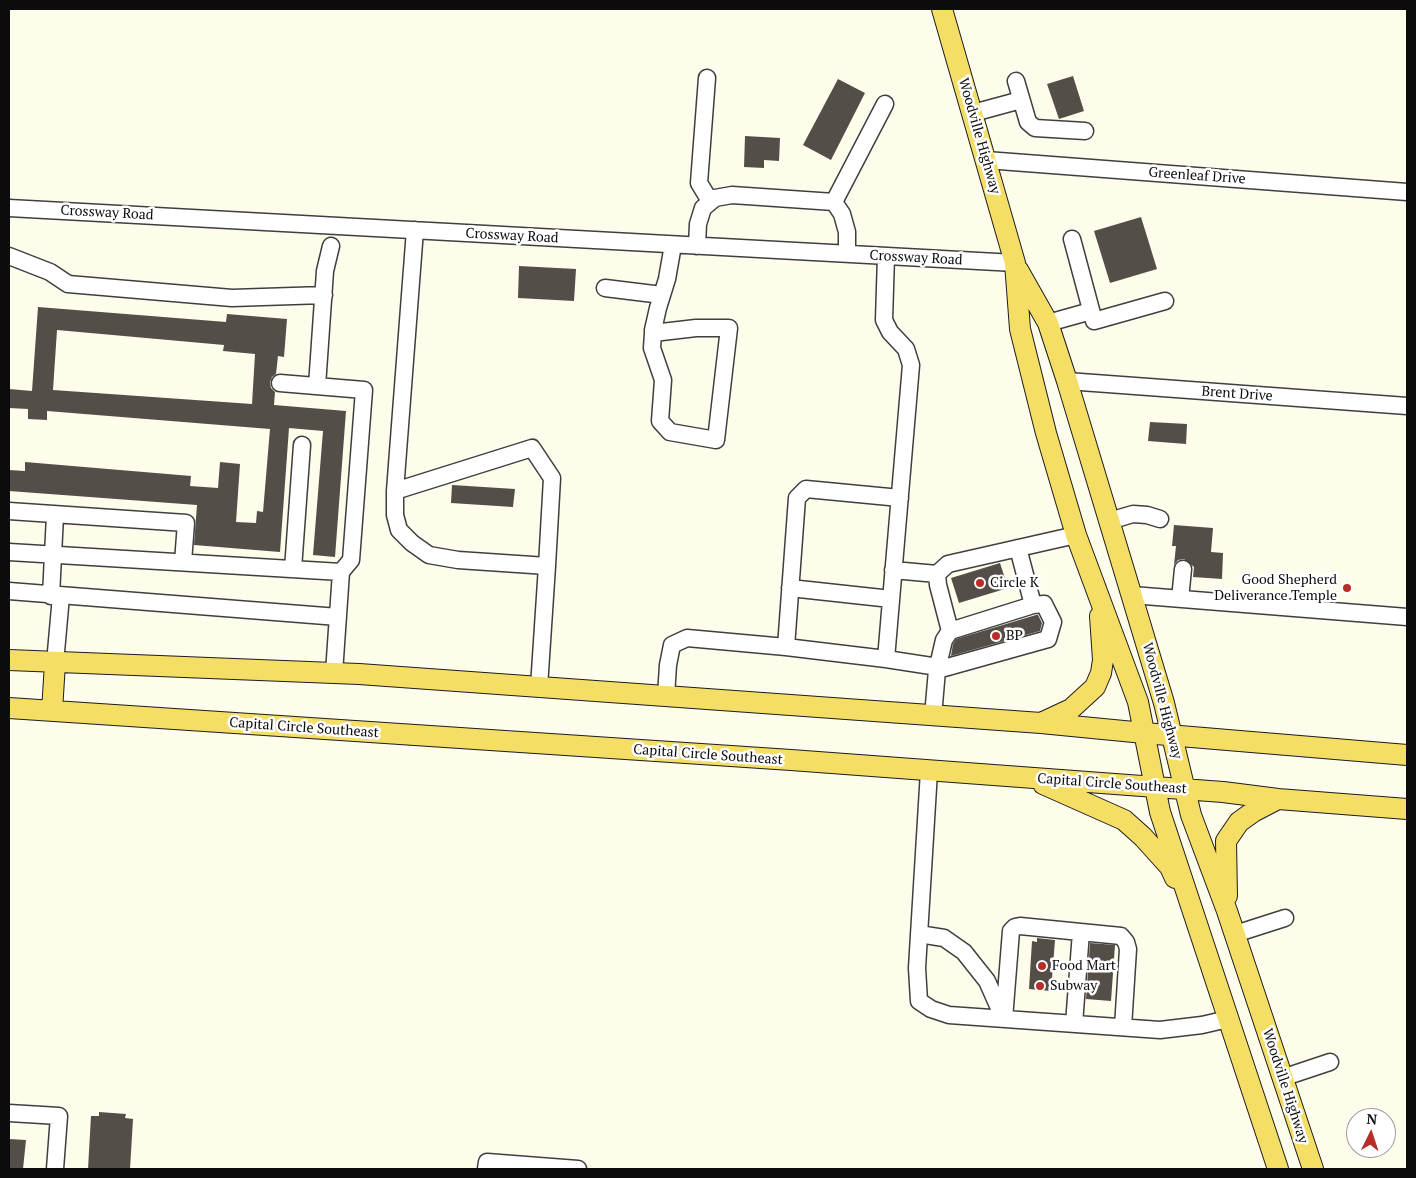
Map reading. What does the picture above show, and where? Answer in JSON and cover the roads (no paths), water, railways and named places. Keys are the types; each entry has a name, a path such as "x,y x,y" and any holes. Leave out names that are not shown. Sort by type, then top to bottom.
{"main road":[{"name":"Woodville Highway","path":"942,9 1015,264 1020,329 1046,432 1076,535 1138,702 1160,812 1278,1169"},
{"name":"Woodville Highway","path":"1015,264 1048,323 1132,595 1172,736 1191,815 1235,934 1313,1169"},
{"path":"1041,723 1071,709 1091,692 1098,680 1103,660 1099,596"},
{"path":"9,660 334,673 1041,723 1144,734 1407,755"},
{"path":"52,711 55,663"},
{"name":"Capital Circle Southeast","path":"9,708 929,770 1407,809"},
{"path":"1030,778 1124,820 1143,837 1170,868 1192,912"},
{"path":"1227,911 1226,842 1240,822 1253,812 1278,799"}],"street":[{"path":"707,78 699,183 710,202"},
{"path":"1016,80 1028,122 1035,128 1085,131"},
{"path":"973,114 1021,100"},
{"path":"834,202 885,104"},
{"name":"Greenleaf Drive","path":"986,160 1407,192"},
{"path":"697,246 698,224 703,208 715,198 732,195 834,202"},
{"path":"834,202 842,214 847,232 847,253"},
{"name":"Crossway Road","path":"9,208 847,253 1015,264"},
{"path":"415,230 395,491 395,515 399,530 412,543 429,555 458,560 546,566"},
{"path":"1072,239 1094,321 1165,300"},
{"path":"653,334 696,328 729,328 716,440 670,432 660,421 663,380 652,348 653,334 667,279 673,244"},
{"path":"317,386 326,271 332,246"},
{"path":"9,256 50,272 68,284 232,298 324,295"},
{"path":"886,256 884,320 890,332 906,349 911,365 886,659"},
{"path":"605,288 662,295"},
{"path":"1048,323 1091,311"},
{"name":"Brent Drive","path":"1067,381 1407,406"},
{"path":"280,383 364,390 351,560 341,572 334,673"},
{"path":"293,569 302,445"},
{"path":"395,491 532,448 552,478 539,687"},
{"path":"786,647 797,498 806,489 900,498"},
{"path":"9,511 186,523 184,562"},
{"path":"1109,521 1133,514 1147,515 1160,519"},
{"path":"55,515 53,554 56,596 55,663"},
{"path":"894,570 937,574 948,564 1076,535"},
{"path":"1018,548 1033,605"},
{"path":"9,552 341,572"},
{"path":"1180,599 1183,569"},
{"path":"937,574 950,631"},
{"path":"790,588 891,599"},
{"path":"9,591 338,617"},
{"path":"1132,595 1407,617"},
{"path":"666,696 668,665 672,645 687,638 886,659 937,669 1048,639 1053,622 1044,604 1033,605 950,631 944,640 937,669 933,716"},
{"path":"929,770 917,968 919,1002 931,1010 949,1015 1160,1030 1228,1020"},
{"path":"1235,934 1285,918"},
{"path":"1004,1019 1011,931 1015,927 1020,926 1121,936 1126,942 1128,949 1123,1027"},
{"path":"1074,1024 1081,932"},
{"path":"919,934 944,938 964,952 987,982 1004,1019"},
{"path":"1282,1078 1330,1062"},
{"path":"9,1113 59,1116 55,1169"},
{"path":"486,1169 487,1162 578,1169"}],"place":[{"name":"Circle K","path":"980,583"},
{"name":"Good Shepherd Deliverance Temple","path":"1347,588"},
{"name":"BP","path":"996,636"},
{"name":"Food Mart","path":"1042,966"},
{"name":"Subway","path":"1040,986"}]}
